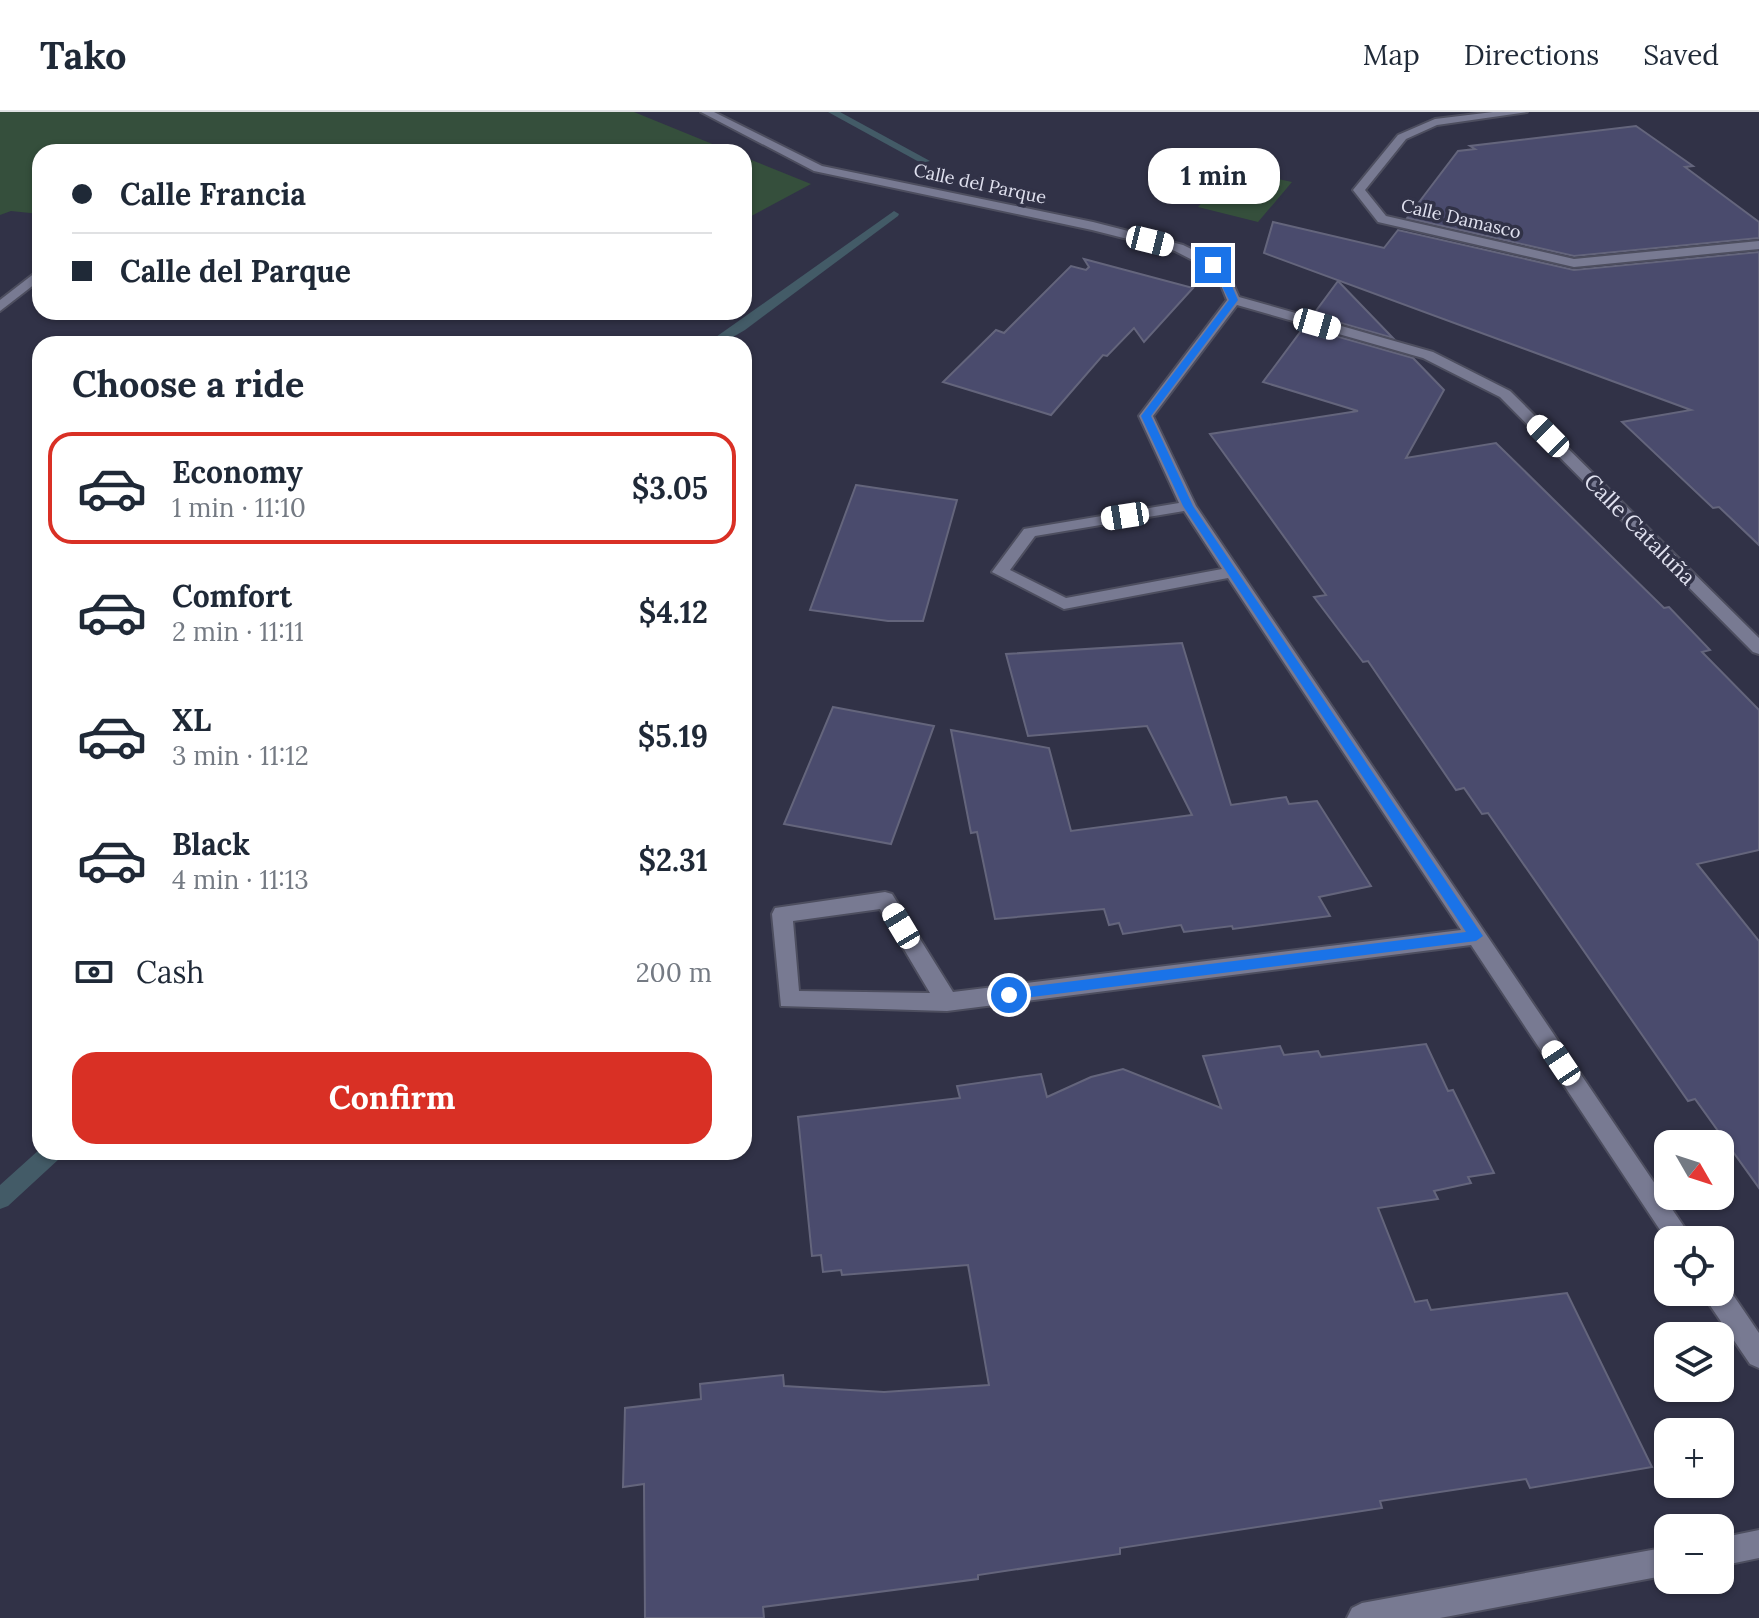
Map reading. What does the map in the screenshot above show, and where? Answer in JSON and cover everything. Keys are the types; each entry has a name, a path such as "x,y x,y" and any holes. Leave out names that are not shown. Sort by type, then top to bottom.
{"street":[{"name":"Calle del Parque","path":"706,112 818,169 1093,226 1179,248 1213,265 1225,279 1234,300"},
{"name":"Calle Damasco","path":"1522,112 1435,122 1402,137 1359,190 1382,219 1574,263 1758,246"},
{"path":"0,307 32,280"},
{"path":"1234,300 1146,416 1188,506 1672,1226"},
{"name":"Calle Cataluña","path":"1234,300 1428,355 1505,394 1759,648"},
{"path":"1188,506 1030,532 1000,572 1064,604 1233,572"},
{"path":"947,1002 885,900 782,914 789,1000 947,1002 1476,936"},
{"path":"1726,1306 1759,1355"},
{"path":"1734,1549 1759,1544"},
{"path":"1362,1618 1654,1564"}],"green space":[{"path":"0,112 634,112 712,144 32,144 32,213 11,211 0,215"},
{"path":"752,160 811,184 752,216"},
{"path":"1233,169 1292,182 1258,222 1198,207"}],"building":[{"path":"1636,126 1693,166 1685,167 1759,222 1759,238 1574,256 1407,218 1458,151 1475,149 1470,146"},
{"path":"1273,222 1384,248 1398,230 1574,270 1759,252 1759,545 1719,507 1713,508 1622,422 1691,410 1264,253"},
{"path":"1084,259 1193,288 1144,342 1134,328 1107,356 1103,355 1051,415 943,382 996,330 1004,333 1071,266 1086,270 1089,267"},
{"path":"1338,281 1393,338 1313,315"},
{"path":"1304,327 1413,358 1444,390 1406,458 1496,443 1664,608 1669,607 1710,650 1702,652 1759,710 1759,850 1697,864 1759,941 1759,1188 1734,1153 1734,1130 1717,1130 1695,1099 1688,1101 1488,813 1482,814 1464,788 1456,790 1368,661 1363,662 1314,597 1326,595 1210,434 1358,411 1263,382"},
{"path":"856,485 957,500 923,621 888,621 810,610"},
{"path":"1182,643 1231,805 1286,797 1289,804 1317,801 1371,886 1319,897 1330,916 1233,929 1232,926 1184,932 1181,925 1123,934 1119,923 1109,925 1104,909 995,919 977,832 971,833 951,730 1049,748 1071,831 1192,815 1147,726 1028,736 1006,654"},
{"path":"833,707 934,726 891,844 784,824"},
{"path":"1426,1044 1448,1091 1453,1090 1494,1173 1468,1177 1471,1183 1434,1191 1438,1199 1378,1208 1415,1302 1427,1300 1431,1310 1567,1293 1652,1467 1530,1488 1526,1479 1380,1501 1382,1508 1120,1548 1120,1554 978,1575 978,1579 763,1607 764,1618 645,1618 644,1484 623,1487 625,1408 701,1399 700,1384 783,1375 784,1386 884,1392 989,1385 968,1265 842,1275 841,1270 823,1272 821,1255 812,1256 798,1117 960,1098 957,1086 1041,1074 1047,1097 1091,1077 1123,1069 1221,1108 1203,1056 1280,1046 1284,1055 1318,1051 1321,1057"}],"waterway":[{"path":"833,112 925,161"},
{"path":"752,319 894,214"},
{"path":"726,336 750,320"},
{"path":"0,1199 43,1160"}],"route":[{"path":"1009,995 1476,936 1188,506 1146,416 1234,300 1225,279 1213,265"}]}
